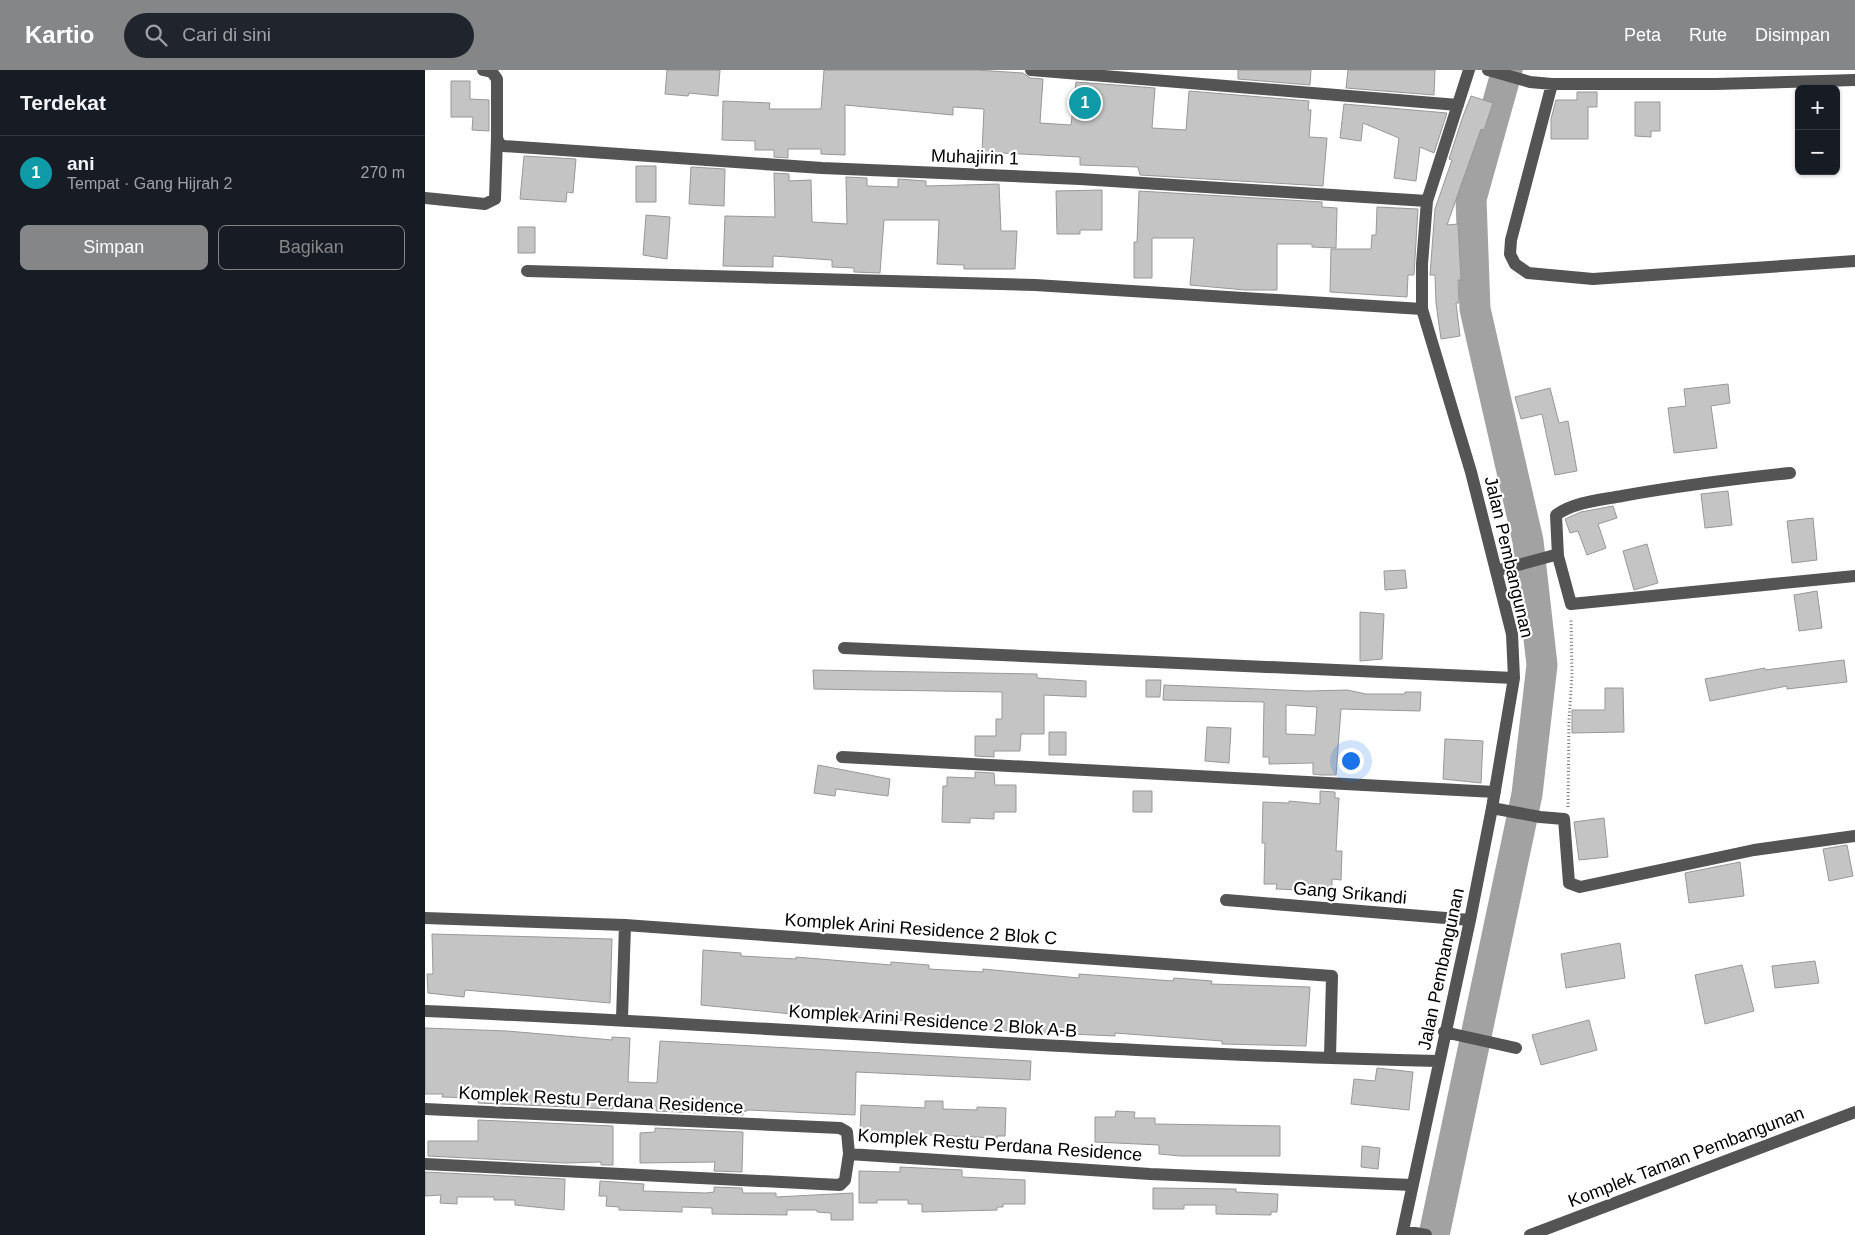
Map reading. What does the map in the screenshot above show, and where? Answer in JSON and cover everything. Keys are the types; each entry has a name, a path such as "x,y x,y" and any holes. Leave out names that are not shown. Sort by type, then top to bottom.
{"street":[{"path":"425,198 485,204 495,199 497,79 492,72 483,70"},
{"path":"1031,70 1458,105"},
{"name":"Jalan Pembangunan","path":"1411,1234 1413,1185 1493,808 1514,678 1512,634 1446,381 1423,309 1422,264 1427,201 1469,70"},
{"path":"1491,71 1530,82 1552,84 1715,84 1855,80"},
{"path":"1552,84 1511,240 1510,254 1515,264 1528,273 1593,279 1855,261"},
{"name":"Muhajirin 1","path":"497,138 499,144 503,146 520,148 823,168 1099,180 1427,201"},
{"path":"527,270 1035,286 1423,309"},
{"path":"1790,473 1681,486 1582,504 1563,510 1556,515 1558,556 1571,604 1855,576"},
{"path":"1496,571 1555,554 1558,556"},
{"path":"844,648 1514,678"},
{"path":"842,757 1495,792"},
{"path":"1493,808 1540,817 1564,819 1569,883 1579,887 1754,850 1855,836"},
{"name":"Gang Srikandi","path":"1226,900 1470,920"},
{"name":"Komplek Arini Residence 2 Blok C","path":"425,918 625,925 1332,976 1330,1058"},
{"path":"623,1019 625,925"},
{"name":"Komplek Arini Residence 2 Blok A-B","path":"425,1011 623,1019 1125,1051 1438,1061"},
{"path":"1445,1032 1516,1048"},
{"name":"Komplek Restu Perdana Residence","path":"425,1109 840,1128 847,1132 849,1154 1150,1174 1413,1185"},
{"name":"Komplek Taman Pembangunan","path":"1529,1235 1855,1112"},
{"path":"425,1164 840,1185 845,1180 849,1154"}],"path":[{"path":"1564,819 1569,803 1569,720 1573,676 1571,604"}],"building":[{"path":"667,70 720,70 718,96 689,93 688,96 665,94"},
{"path":"824,70 976,70 1023,73 1030,78 1043,79 1040,123 1071,125 1076,82 1155,88 1152,128 1186,130 1189,91 1309,101 1308,110 1311,110 1309,137 1327,138 1323,186 1140,175 1138,167 1080,165 1080,157 982,152 984,109 953,107 953,115 845,105 845,155 821,154 821,149 788,149 788,158 774,157 774,150 755,150 755,141 722,140 723,101 770,103 769,109 821,109"},
{"path":"1238,70 1311,70 1310,85 1238,79"},
{"path":"1348,70 1435,70 1434,95 1346,88"},
{"path":"451,81 470,81 470,99 489,100 489,131 472,130 473,117 451,117"},
{"path":"1577,92 1597,92 1597,107 1588,107 1588,139 1551,139 1551,119 1556,100 1577,100"},
{"path":"1471,96 1493,103 1484,130 1481,129 1447,225 1458,224 1461,280 1458,280 1459,303 1456,303 1460,336 1441,339 1436,303 1435,275 1430,275 1435,209 1452,160 1449,159"},
{"path":"1635,102 1660,102 1660,131 1651,131 1651,137 1635,136"},
{"path":"1344,104 1447,113 1434,153 1420,147 1416,181 1394,178 1399,138 1363,123 1361,141 1340,138"},
{"path":"524,156 576,159 573,193 567,192 566,202 520,199"},
{"path":"636,166 656,166 656,202 636,202"},
{"path":"691,167 725,169 724,206 689,204"},
{"path":"774,173 789,174 789,181 811,180 812,222 847,224 846,177 867,178 867,186 898,187 898,179 926,181 926,186 999,184 1001,231 1017,231 1015,269 964,269 964,265 937,264 939,220 884,220 880,273 854,272 854,268 832,267 832,260 773,256 773,267 723,266 725,216 775,217"},
{"path":"1102,190 1102,230 1080,230 1080,234 1057,234 1056,191"},
{"path":"1139,191 1322,202 1322,207 1337,208 1336,248 1312,247 1312,244 1277,244 1277,290 1245,290 1190,285 1194,238 1152,238 1152,278 1134,278 1134,242 1137,242"},
{"path":"1377,207 1418,209 1414,275 1408,275 1407,297 1330,292 1331,249 1371,249 1372,235 1376,235"},
{"path":"646,215 670,217 667,259 643,255"},
{"path":"518,227 535,227 535,253 518,253"},
{"path":"1728,384 1730,403 1711,406 1717,448 1674,453 1668,408 1686,406 1684,389"},
{"path":"1550,388 1559,423 1568,421 1577,471 1555,475 1542,414 1521,419 1515,397"},
{"path":"1728,491 1732,525 1705,528 1701,494"},
{"path":"1613,506 1617,518 1598,524 1606,548 1587,555 1578,531 1570,533 1565,519 1581,512"},
{"path":"1813,518 1817,560 1792,563 1787,521"},
{"path":"1647,544 1658,583 1634,590 1623,551"},
{"path":"1405,570 1407,588 1385,590 1384,571"},
{"path":"1817,591 1822,628 1799,631 1794,595"},
{"path":"1360,612 1384,614 1382,659 1360,661"},
{"path":"1844,660 1847,682 1787,689 1787,686 1710,701 1705,679 1765,668 1765,670"},
{"path":"813,670 1037,674 1037,678 1086,681 1086,697 1044,695 1044,734 1021,734 1020,751 994,751 994,757 975,756 975,736 996,736 996,719 1002,719 1002,692 814,689"},
{"path":"1146,680 1161,680 1160,697 1146,697"},
{"path":"1164,685 1308,691 1347,690 1366,694 1421,692 1420,711 1341,709 1336,775 1313,774 1313,763 1269,764 1269,757 1263,757 1264,702 1163,700","holes":["1286,705 1317,707 1315,735 1286,734"]},
{"path":"1605,688 1623,688 1624,732 1572,733 1572,710 1605,710"},
{"path":"1207,727 1231,728 1229,763 1205,761"},
{"path":"1049,732 1066,732 1066,755 1049,755"},
{"path":"1445,739 1483,741 1481,783 1443,779"},
{"path":"818,765 890,779 888,796 836,789 835,796 814,793"},
{"path":"975,772 994,773 995,785 1016,785 1016,812 994,812 994,819 970,818 970,823 942,822 943,786 947,786 947,777 975,778"},
{"path":"1133,791 1152,791 1152,812 1133,812"},
{"path":"1320,791 1335,792 1335,798 1339,798 1336,851 1342,851 1341,880 1332,879 1332,891 1276,889 1277,884 1264,884 1263,802 1289,803 1289,801 1320,804"},
{"path":"1604,818 1608,857 1579,860 1574,822"},
{"path":"1847,845 1853,876 1829,881 1823,849"},
{"path":"1740,862 1744,896 1689,903 1685,873"},
{"path":"432,934 612,939 610,1003 465,990 464,997 428,993 427,974 433,974"},
{"path":"1620,943 1625,978 1566,988 1561,954"},
{"path":"703,950 741,953 741,956 796,959 796,957 891,965 891,962 929,965 929,969 983,972 983,969 1079,978 1079,974 1173,981 1174,978 1212,981 1211,984 1310,987 1306,1046 1222,1044 1222,1041 1115,1033 1115,1036 1027,1032 983,1029 983,1025 792,1014 701,1005"},
{"path":"1815,961 1819,983 1775,988 1772,966"},
{"path":"1742,965 1754,1011 1705,1024 1695,975"},
{"path":"1589,1020 1597,1050 1541,1065 1532,1035"},
{"path":"425,1028 507,1031 612,1040 612,1037 630,1038 628,1082 657,1083 660,1041 1031,1061 1030,1080 856,1072 855,1115 749,1110 743,1112 743,1115 656,1111 656,1106 613,1105 613,1109 478,1103 478,1098 442,1097 443,1094 425,1094"},
{"path":"1377,1068 1413,1072 1409,1110 1351,1104 1354,1079 1375,1081"},
{"path":"925,1101 943,1101 943,1109 977,1110 977,1107 1006,1108 1005,1136 997,1136 997,1138 860,1132 861,1105 925,1108"},
{"path":"1116,1111 1135,1112 1134,1118 1155,1118 1155,1124 1280,1126 1280,1156 1181,1156 1159,1154 1159,1145 1095,1142 1095,1117 1115,1117"},
{"path":"478,1120 613,1126 613,1165 601,1165 601,1162 565,1163 428,1156 428,1141 478,1141"},
{"path":"655,1128 743,1132 742,1172 714,1171 715,1162 640,1163 640,1133 655,1132"},
{"path":"1362,1146 1380,1148 1378,1169 1361,1167"},
{"path":"900,1167 962,1170 962,1177 1025,1180 1025,1204 1003,1204 1003,1207 997,1207 997,1210 922,1212 922,1204 908,1204 908,1200 877,1200 877,1203 859,1203 859,1171 900,1172"},
{"path":"425,1172 565,1179 564,1210 515,1205 515,1200 494,1200 494,1197 457,1197 457,1204 440,1203 441,1195 425,1196"},
{"path":"600,1181 644,1184 643,1191 706,1193 714,1192 714,1187 742,1188 743,1193 776,1193 776,1197 853,1193 853,1220 831,1220 831,1213 817,1212 817,1210 787,1210 787,1215 712,1214 712,1208 682,1207 682,1212 619,1210 619,1207 606,1206 607,1196 599,1196"},
{"path":"1153,1188 1236,1189 1236,1192 1278,1194 1277,1212 1271,1212 1271,1215 1216,1214 1216,1205 1184,1205 1184,1209 1153,1209"}],"waterway":[{"path":"1434,1235 1527,794 1542,665 1528,541 1475,309 1471,199 1507,70"}],"place":[{"name":"ani","path":"1085,103"}]}
